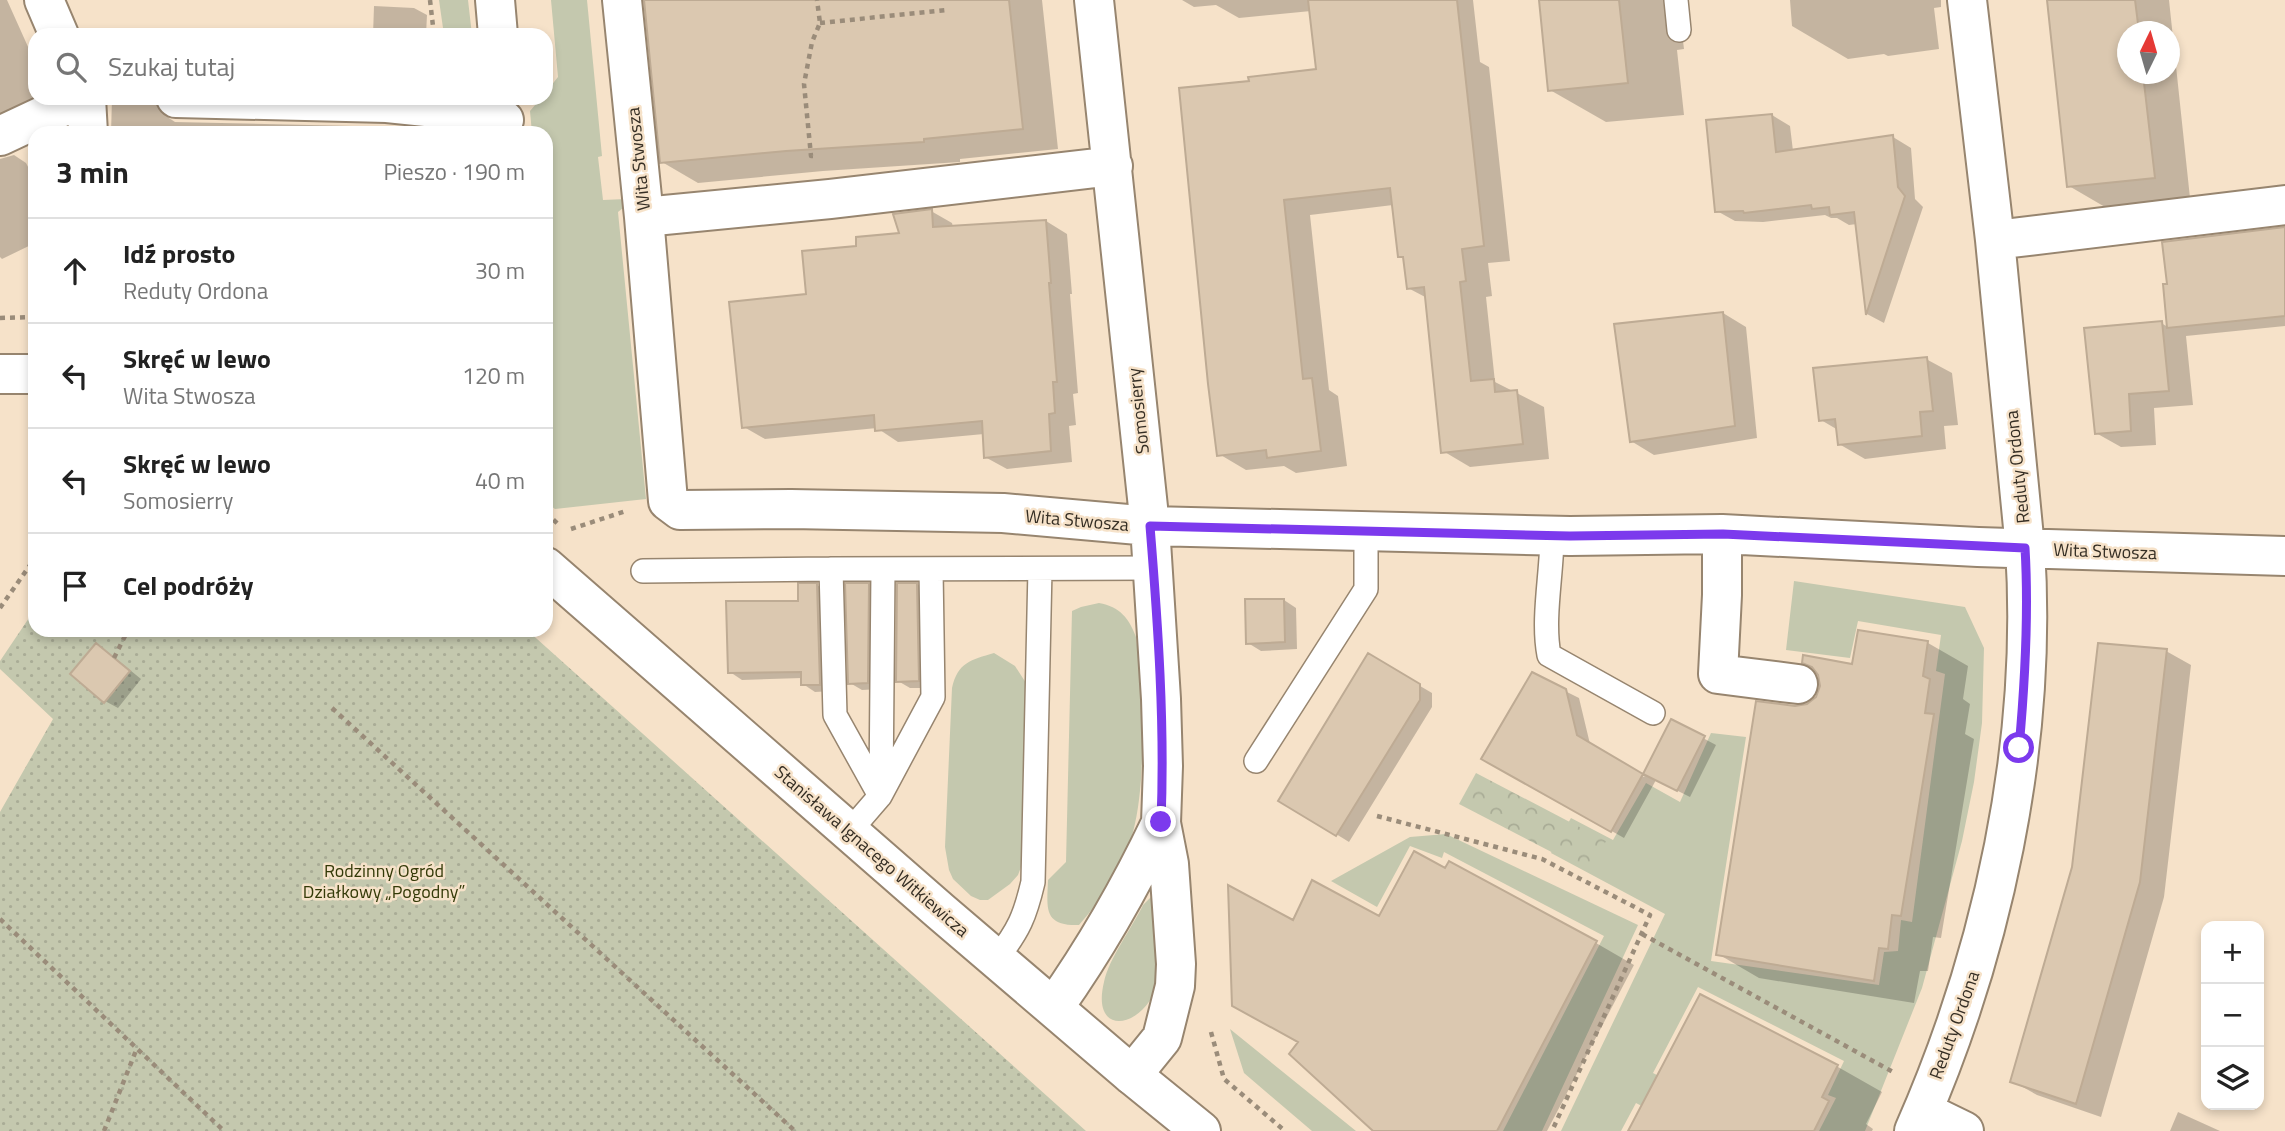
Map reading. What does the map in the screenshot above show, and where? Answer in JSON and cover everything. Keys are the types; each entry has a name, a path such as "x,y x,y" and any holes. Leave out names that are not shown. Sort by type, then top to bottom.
{"street":[{"path":"44,0 56,28"},
{"path":"495,0 497,28"},
{"name":"Wita Stwosza","path":"622,0 644,216 668,501 680,510 1003,513 1150,526 1552,536 1723,534 2025,548 2285,556"},
{"name":"Somosierry","path":"1094,0 1150,526 1161,699 1161,822 1169,864 1176,964 1175,986 1162,1038 1132,1075"},
{"name":"Reduty Ordona","path":"1923,1111 1959,1019 1989,918 2019,748 2026,665 2025,548 1995,240 1967,0"},
{"path":"0,136 68,105"},
{"path":"84,105 87,126"},
{"path":"249,105 384,118 436,108 503,121"},
{"path":"644,216 830,199 1113,166"},
{"path":"1995,240 2285,205"},
{"path":"0,374 28,374"},
{"path":"1723,534 1718,686 1798,684"},
{"name":"Stanisława Ignacego Witkiewicza","path":"553,573 849,832 1201,1131"},
{"name":"Somosierry","path":"1054,1007 1119,903 1161,822"},
{"path":"1923,1111 1964,1131"}],"lane":[{"path":"1676,0 1679,30"},
{"path":"1256,761 1366,589 1366,531"},
{"path":"1552,536 1546,638 1549,655 1653,713"},
{"path":"643,572 1153,568"},
{"path":"831,569 835,715 880,796"},
{"path":"997,958 1017,933 1027,911 1033,882 1041,569"},
{"path":"880,796 883,570"},
{"path":"849,832 880,796 933,697 932,570"}],"path":[{"path":"430,0 433,28"},
{"path":"817,0 820,23 812,43 804,84 811,156 826,155 830,199"},
{"path":"820,23 946,10"},
{"path":"0,318 28,317"},
{"path":"553,519 566,531 617,513 668,501"},
{"path":"0,608 28,568"},
{"path":"114,658 124,637"},
{"path":"332,708 795,1131"},
{"path":"1377,817 1542,859 1650,915 1552,1131"},
{"path":"0,919 224,1131"},
{"path":"1642,934 1923,1111"},
{"path":"104,1131 137,1048"},
{"path":"1216,1089 1224,1079 1285,1131"}],"green space":[{"path":"439,0 468,0 471,28 443,28"},
{"path":"551,0 587,0 602,156 598,157 603,200 626,199 623,208 618,212 646,499 555,509 553,126 531,126 530,111 535,105 553,105 553,83 558,77"},
{"path":"1794,581 1965,607 1984,648 1982,723 1962,841 1922,988 1865,1131 1819,1131 1836,1098 1828,1095 1844,1061 1698,987 1653,1073 1688,1091 1672,1122 1636,1103 1621,1131 1561,1131 1665,914 1551,853 1571,818 1613,840 1646,783 1680,802 1711,733 1746,737 1711,961 1879,985 1884,952 1898,951 1901,920 1912,922 1945,674 1936,671 1941,635 1858,621 1850,658 1786,650"},
{"path":"1099,603 1113,607 1123,614 1136,637 1142,709 1140,787 1133,832 1118,870 1079,925 1067,925 1053,919 1047,899 1048,880 1066,862 1072,611"},
{"name":"Rodzinny Ogród Działkowy „Pogodny”","path":"28,619 28,637 535,637 1086,1131 0,1131 0,812 53,719 0,669 0,661"},
{"path":"994,653 1015,666 1026,683 1021,867 1010,884 988,900 980,900 971,896 953,879 945,847 952,688 962,667"},
{"path":"1476,773 1606,841 1590,872 1459,804"},
{"path":"1446,834 1638,925 1542,1131 1503,1131 1604,936 1444,852 1442,858 1410,846 1377,907 1331,881 1410,837"},
{"path":"1151,897 1154,898 1157,984 1151,999 1132,1018 1121,1021 1112,1019 1105,1013 1102,1001 1104,982 1116,953 1143,905"},
{"path":"1230,1029 1356,1131 1312,1131 1244,1073"}],"building":[{"path":"644,0 1009,0 1023,129 924,139 924,142 660,163"},
{"path":"1308,0 1457,0 1484,246 1462,249 1466,281 1460,282 1471,381 1494,379 1495,392 1517,390 1523,444 1441,453 1424,287 1407,289 1403,257 1398,257 1390,188 1284,200 1303,379 1312,378 1321,451 1267,458 1266,450 1217,456 1179,88 1249,81 1248,77 1316,69"},
{"path":"1539,0 1619,0 1628,83 1548,91"},
{"path":"2047,0 2135,0 2138,21 2117,21 2117,84 2144,84 2155,178 2067,187"},
{"path":"1772,114 1776,152 1893,135 1898,187 1905,196 1866,315 1854,212 1830,215 1829,207 1812,209 1811,205 1744,213 1715,212 1706,120"},
{"path":"932,209 933,227 1046,220 1057,382 1053,382 1055,413 1049,414 1051,451 984,458 982,421 875,431 874,415 742,428 729,302 806,294 802,251 856,246 856,237 899,233 893,214"},
{"path":"2285,227 2285,316 2167,328 2163,284 2167,284 2162,242"},
{"path":"1723,312 1735,426 1630,442 1614,324"},
{"path":"2162,321 2169,391 2129,394 2131,431 2095,434 2084,328"},
{"path":"1927,357 1933,411 1920,412 1922,436 1838,445 1835,419 1819,421 1813,368"},
{"path":"798,583 817,583 820,685 801,685 801,672 728,673 726,601 798,601"},
{"path":"845,583 869,583 868,683 848,684"},
{"path":"897,583 917,583 919,681 896,682"},
{"path":"1245,599 1284,599 1285,642 1246,644"},
{"path":"1858,630 1928,641 1923,676 1930,679 1925,713 1934,714 1901,916 1892,915 1888,949 1879,948 1874,981 1716,955 1756,701 1795,706 1807,704 1816,697 1820,686 1818,675 1812,667 1802,663 1803,655 1852,664"},
{"path":"96,643 130,671 104,703 70,674"},
{"path":"2098,643 2167,649 2140,882 2076,1104 2010,1082 2072,867"},
{"path":"1368,653 1420,684 1420,700 1336,836 1278,801"},
{"path":"1532,672 1566,689 1577,735 1643,774 1611,832 1481,759"},
{"path":"1671,719 1705,736 1677,791 1643,774"},
{"path":"1414,851 1445,868 1449,861 1597,941 1497,1131 1373,1131 1289,1054 1298,1042 1232,1006 1228,885 1293,920 1312,880 1379,916"},
{"path":"1700,994 1838,1065 1822,1097 1829,1101 1814,1131 1628,1131"}],"route":[{"path":"1161,822 1161,699 1150,526 1570,536 1723,534 2025,548 2026,665 2019,748"}]}
